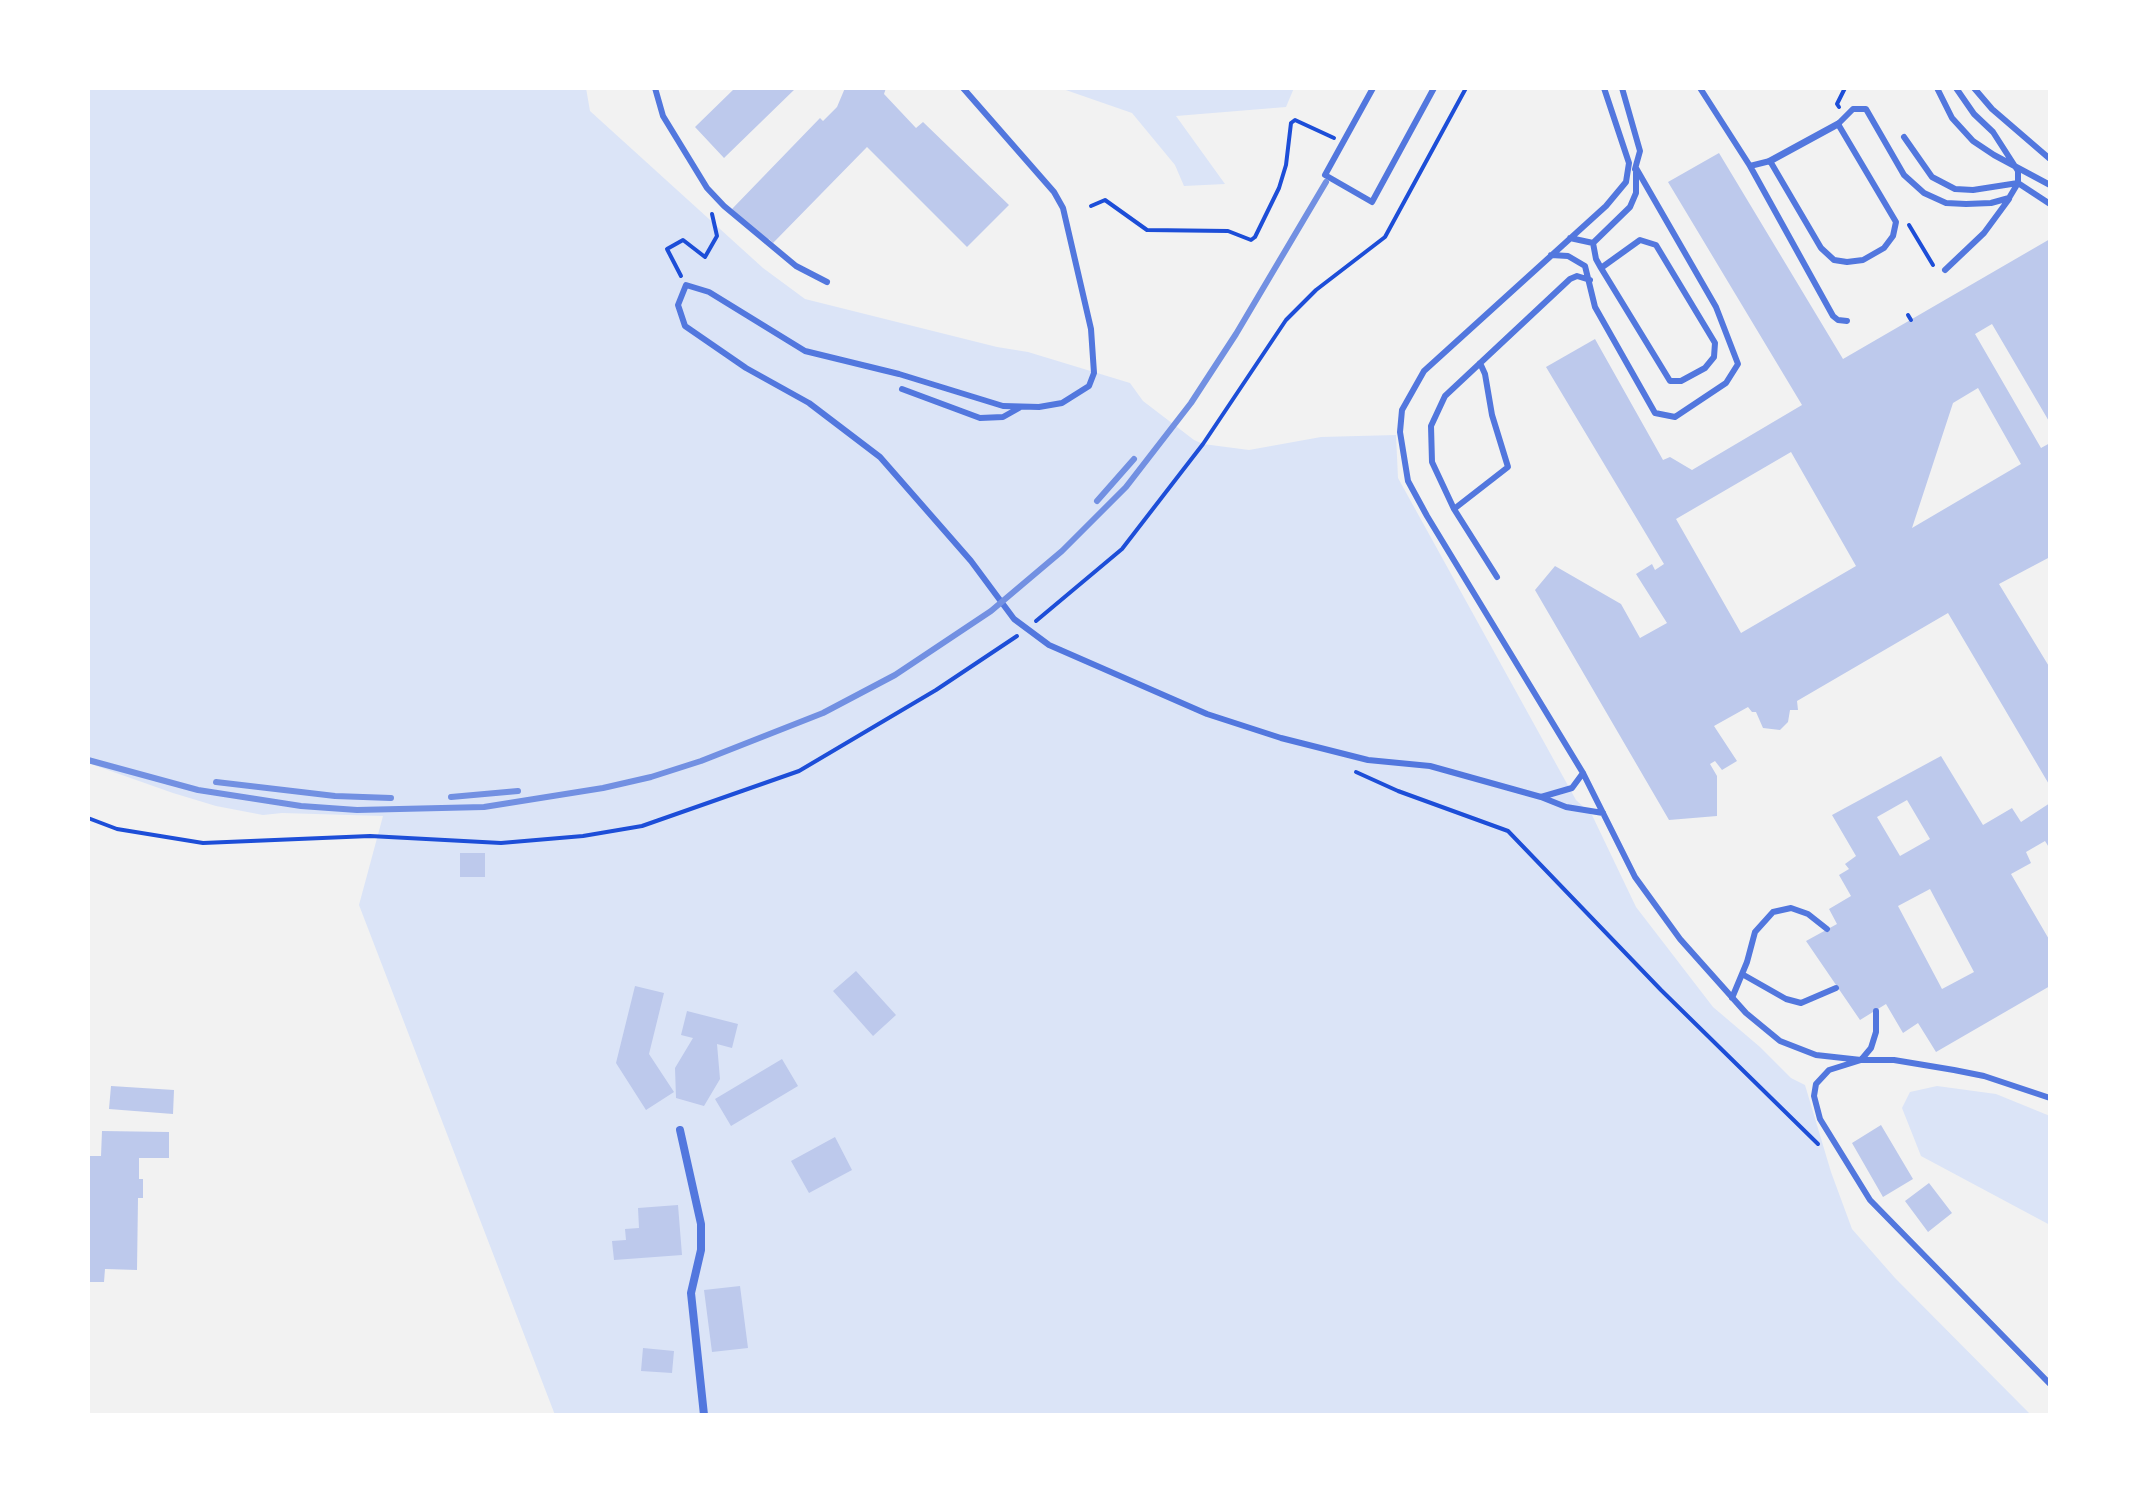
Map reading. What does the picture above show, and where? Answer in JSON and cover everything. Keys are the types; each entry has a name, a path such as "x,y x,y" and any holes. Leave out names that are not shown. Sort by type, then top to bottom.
{"street":[{"path":"1770,161 1838,124"},
{"path":"680,1130 701,1224 701,1250 691,1293 704,1415"}],"lane":[{"path":"655,88 663,116 707,188 796,266 827,282"},
{"path":"963,88 1059,199 1071,237 1091,329 1094,373 1089,386 1062,403 1003,406 899,374 805,351 709,292 686,285 678,305 685,326 746,368 809,403 880,457 971,561 1014,619 1049,645 1207,714 1281,738 1368,760 1430,766 1566,807 1603,813"},
{"path":"973,97 976,88"},
{"path":"1373,88 1325,175 1372,202 1434,88"},
{"path":"1604,88 1629,163 1626,182"},
{"path":"1593,243 1630,207 1636,193 1640,151 1622,88"},
{"path":"1700,88 1750,166 1833,316 1847,321"},
{"path":"1937,88 1952,118 1973,141 2050,185"},
{"path":"1945,270 1984,233 2018,183 2018,171 2008,151 1974,114 1956,88"},
{"path":"1974,88 1992,109 2050,159"},
{"path":"1750,166 1770,161 1827,255 1834,260 1847,262 1871,256 1889,242 1896,222 1838,124 1853,109 1866,109 1904,175 1924,193 1946,203 1991,203 2009,198"},
{"path":"1904,137 1932,177 1955,189 1973,190 2018,183 2050,204"},
{"path":"1636,168 1606,206 1424,371 1402,410 1400,432 1408,481 1583,773 1635,877 1654,905 1746,1013 1780,1041 1816,1055 1894,1060 1984,1076 2050,1098"},
{"path":"1551,255 1568,256 1585,266 1595,307 1655,413 1675,417 1726,383 1738,364 1716,307 1636,168"},
{"path":"1569,238 1593,243"},
{"path":"1593,243 1601,268 1670,381 1681,381 1705,368 1714,357 1715,343 1656,245 1640,240 1601,268"},
{"path":"1497,577 1454,509 1432,462 1431,426 1445,396 1570,279 1577,276 1590,280"},
{"path":"1454,509 1508,467 1480,363"},
{"path":"902,389 980,418 1003,417 1023,407"},
{"path":"1541,797 1572,788 1583,773"},
{"path":"1732,998 1755,932 1773,912 1791,908 1808,914 1827,929"},
{"path":"1742,974 1786,999 1801,1003 1836,988"},
{"path":"1876,1011 1876,1032 1871,1048 1861,1060 1829,1070 1816,1084 1814,1096 1820,1119 1870,1200 2050,1384"}],"path":[{"path":"88,818 117,829 203,843 370,836 501,843 583,836 642,826 799,771 924,698 1004,646 1122,549 1174,484 1286,320 1316,290 1385,237 1466,88"},
{"path":"1840,98 1845,88"},
{"path":"1091,206 1105,200 1115,204 1147,230 1228,231 1251,240 1279,188 1286,165 1291,123 1295,120 1343,143"},
{"path":"686,285 667,249 683,240 705,257 717,236 711,206 716,198"},
{"path":"1346,768 1398,791 1508,831 1661,990 1827,1152"}],"shaded area":[{"path":"88,88 586,88 590,111 763,268 805,299 1028,352 1130,383 1143,401 1203,444 1249,450 1321,437 1396,435 1398,478 1576,800 1592,815 1636,907 1713,1007 1791,1078 1805,1085 1852,1229 1895,1278 2031,1415 555,1415 359,905 383,816 263,815 216,806 88,763"},
{"path":"1060,88 1294,88 1286,107 1176,116 1225,184 1184,186 1175,165 1132,113"},
{"path":"1937,1086 1996,1094 2050,1116 2050,1225 1921,1156 1902,1108 1910,1092"}],"building":[{"path":"735,88 796,88 724,158 695,127"},
{"path":"845,88 886,88 884,94 916,128 923,122 1009,205 967,247 867,147 773,243 769,239 765,244 732,209 820,118 823,121 837,107"},
{"path":"1719,153 1843,359 2050,239 2050,423 1992,324 1975,334 2041,448 2050,443 2050,557 1999,584 2050,668 2050,786 1948,613 1797,701 1798,710 1790,710 1788,722 1780,730 1763,728 1756,712 1748,707 1714,726 1737,761 1722,770 1715,761 1710,764 1717,776 1717,816 1669,820 1535,590 1555,566 1621,604 1640,638 1667,623 1636,574 1652,564 1655,570 1664,564 1546,367 1595,339 1663,460 1670,457 1692,470 1802,405 1668,182","holes":["1978,388 2021,464 1912,528 1953,403","1791,452 1856,566 1741,633 1676,519"]},
{"path":"1941,756 1983,825 2012,808 2021,822 2050,803 2050,849 2045,841 2026,852 2031,863 2011,874 2050,941 2050,986 1936,1052 1918,1023 1903,1033 1886,1004 1860,1020 1806,941 1837,924 1829,909 1851,896 1839,875 1849,869 1845,864 1856,856 1832,815","holes":["1907,800 1930,839 1900,856 1877,817","1930,889 1974,972 1942,989 1898,906"]},
{"path":"460,853 485,853 485,877 460,877"},
{"path":"856,971 896,1015 873,1036 833,991"},
{"path":"635,986 664,993 649,1054 674,1092 646,1110 616,1063"},
{"path":"687,1011 738,1024 732,1048 717,1044 720,1079 704,1106 676,1098 675,1068 693,1038 681,1035"},
{"path":"782,1059 798,1086 731,1126 715,1099"},
{"path":"111,1086 174,1090 173,1114 109,1109"},
{"path":"1881,1125 1913,1179 1883,1197 1852,1143"},
{"path":"102,1131 169,1132 169,1158 139,1158 143,1198 138,1198 137,1270 105,1269 104,1282 88,1282 88,1156 101,1156"},
{"path":"835,1137 852,1170 809,1193 791,1161"},
{"path":"1929,1183 1952,1213 1928,1232 1905,1201"},
{"path":"678,1205 682,1255 614,1260 612,1241 626,1240 625,1229 639,1228 638,1208"},
{"path":"740,1286 748,1348 712,1352 704,1290"},
{"path":"643,1348 674,1351 672,1373 641,1371"}],"railway":[{"path":"88,760 198,790 301,806 357,810 484,807 651,777 701,761 823,713 895,675 991,611 1062,551 1126,487 1191,403 1236,334 1326,182"},
{"path":"1097,501 1134,459"},
{"path":"216,782 335,796 391,798"},
{"path":"451,797 518,791"}]}
